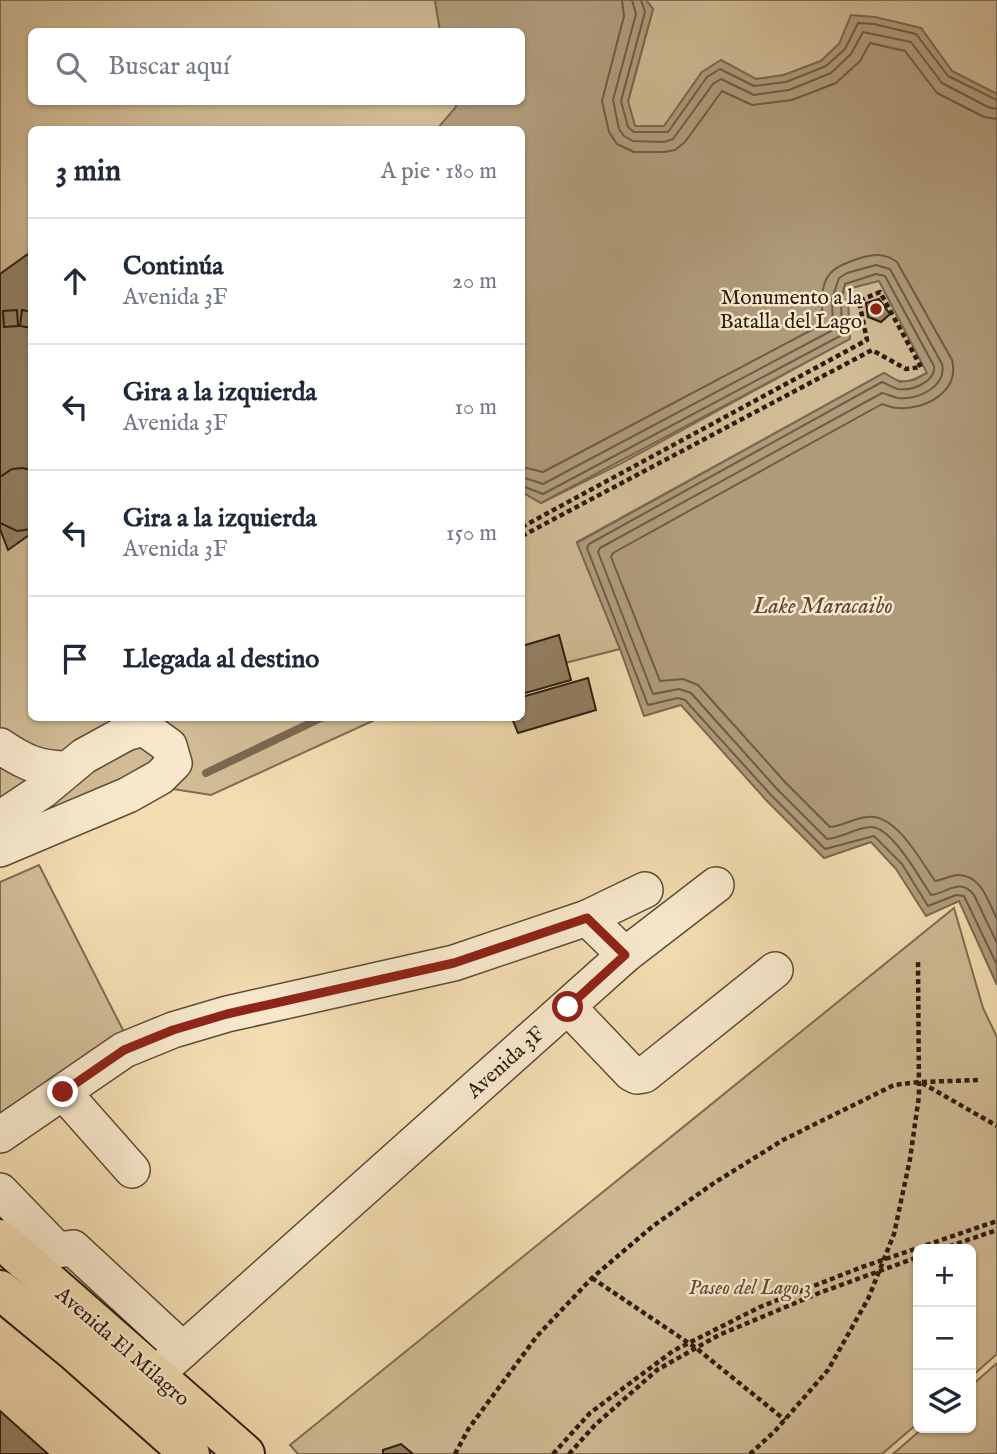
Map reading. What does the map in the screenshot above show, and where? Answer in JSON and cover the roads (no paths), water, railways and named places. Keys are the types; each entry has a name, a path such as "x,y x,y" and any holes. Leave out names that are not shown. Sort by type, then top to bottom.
{"main road":[{"name":"Avenida El Milagro","path":"0,1239 169,1363 245,1454"},
{"name":"Avenida El Milagro","path":"0,1290 74,1351 190,1454"}],"street":[{"path":"0,819 42,791 115,730 125,733 144,729 169,746 174,763 160,778 128,795 0,849"},
{"path":"0,746 40,767 68,769"},
{"name":"Avenida 3F","path":"169,1363 625,955 716,886"},
{"path":"0,1135 124,1050 173,1030 227,1014 454,963 587,918 645,890"},
{"path":"587,918 625,955"},
{"path":"568,1007 631,1073 637,1076 645,1075 775,970"},
{"path":"63,1092 132,1170"},
{"path":"0,1191 57,1250 73,1248 169,1363"}],"water":[{"name":"Lake Maracaibo","path":"435,0 646,0 653,9 628,101 635,126 664,126 702,72 721,60 756,79 784,75 821,61 839,44 851,15 875,17 921,28 952,71 997,94 997,985 959,901 926,916 896,869 871,842 824,858 766,800 681,705 644,716 577,543 884,373 900,382 914,380 927,373 879,281 851,288 848,301 850,339 541,503 525,494 525,126 440,126 456,105 525,105 525,28 440,28"}],"waterway":[{"path":"206,773 315,721"}],"place":[{"name":"Monumento a la Batalla del Lago","path":"876,309"}],"park label":[{"name":"Paseo del Lago 3","path":"750,1287"}]}
